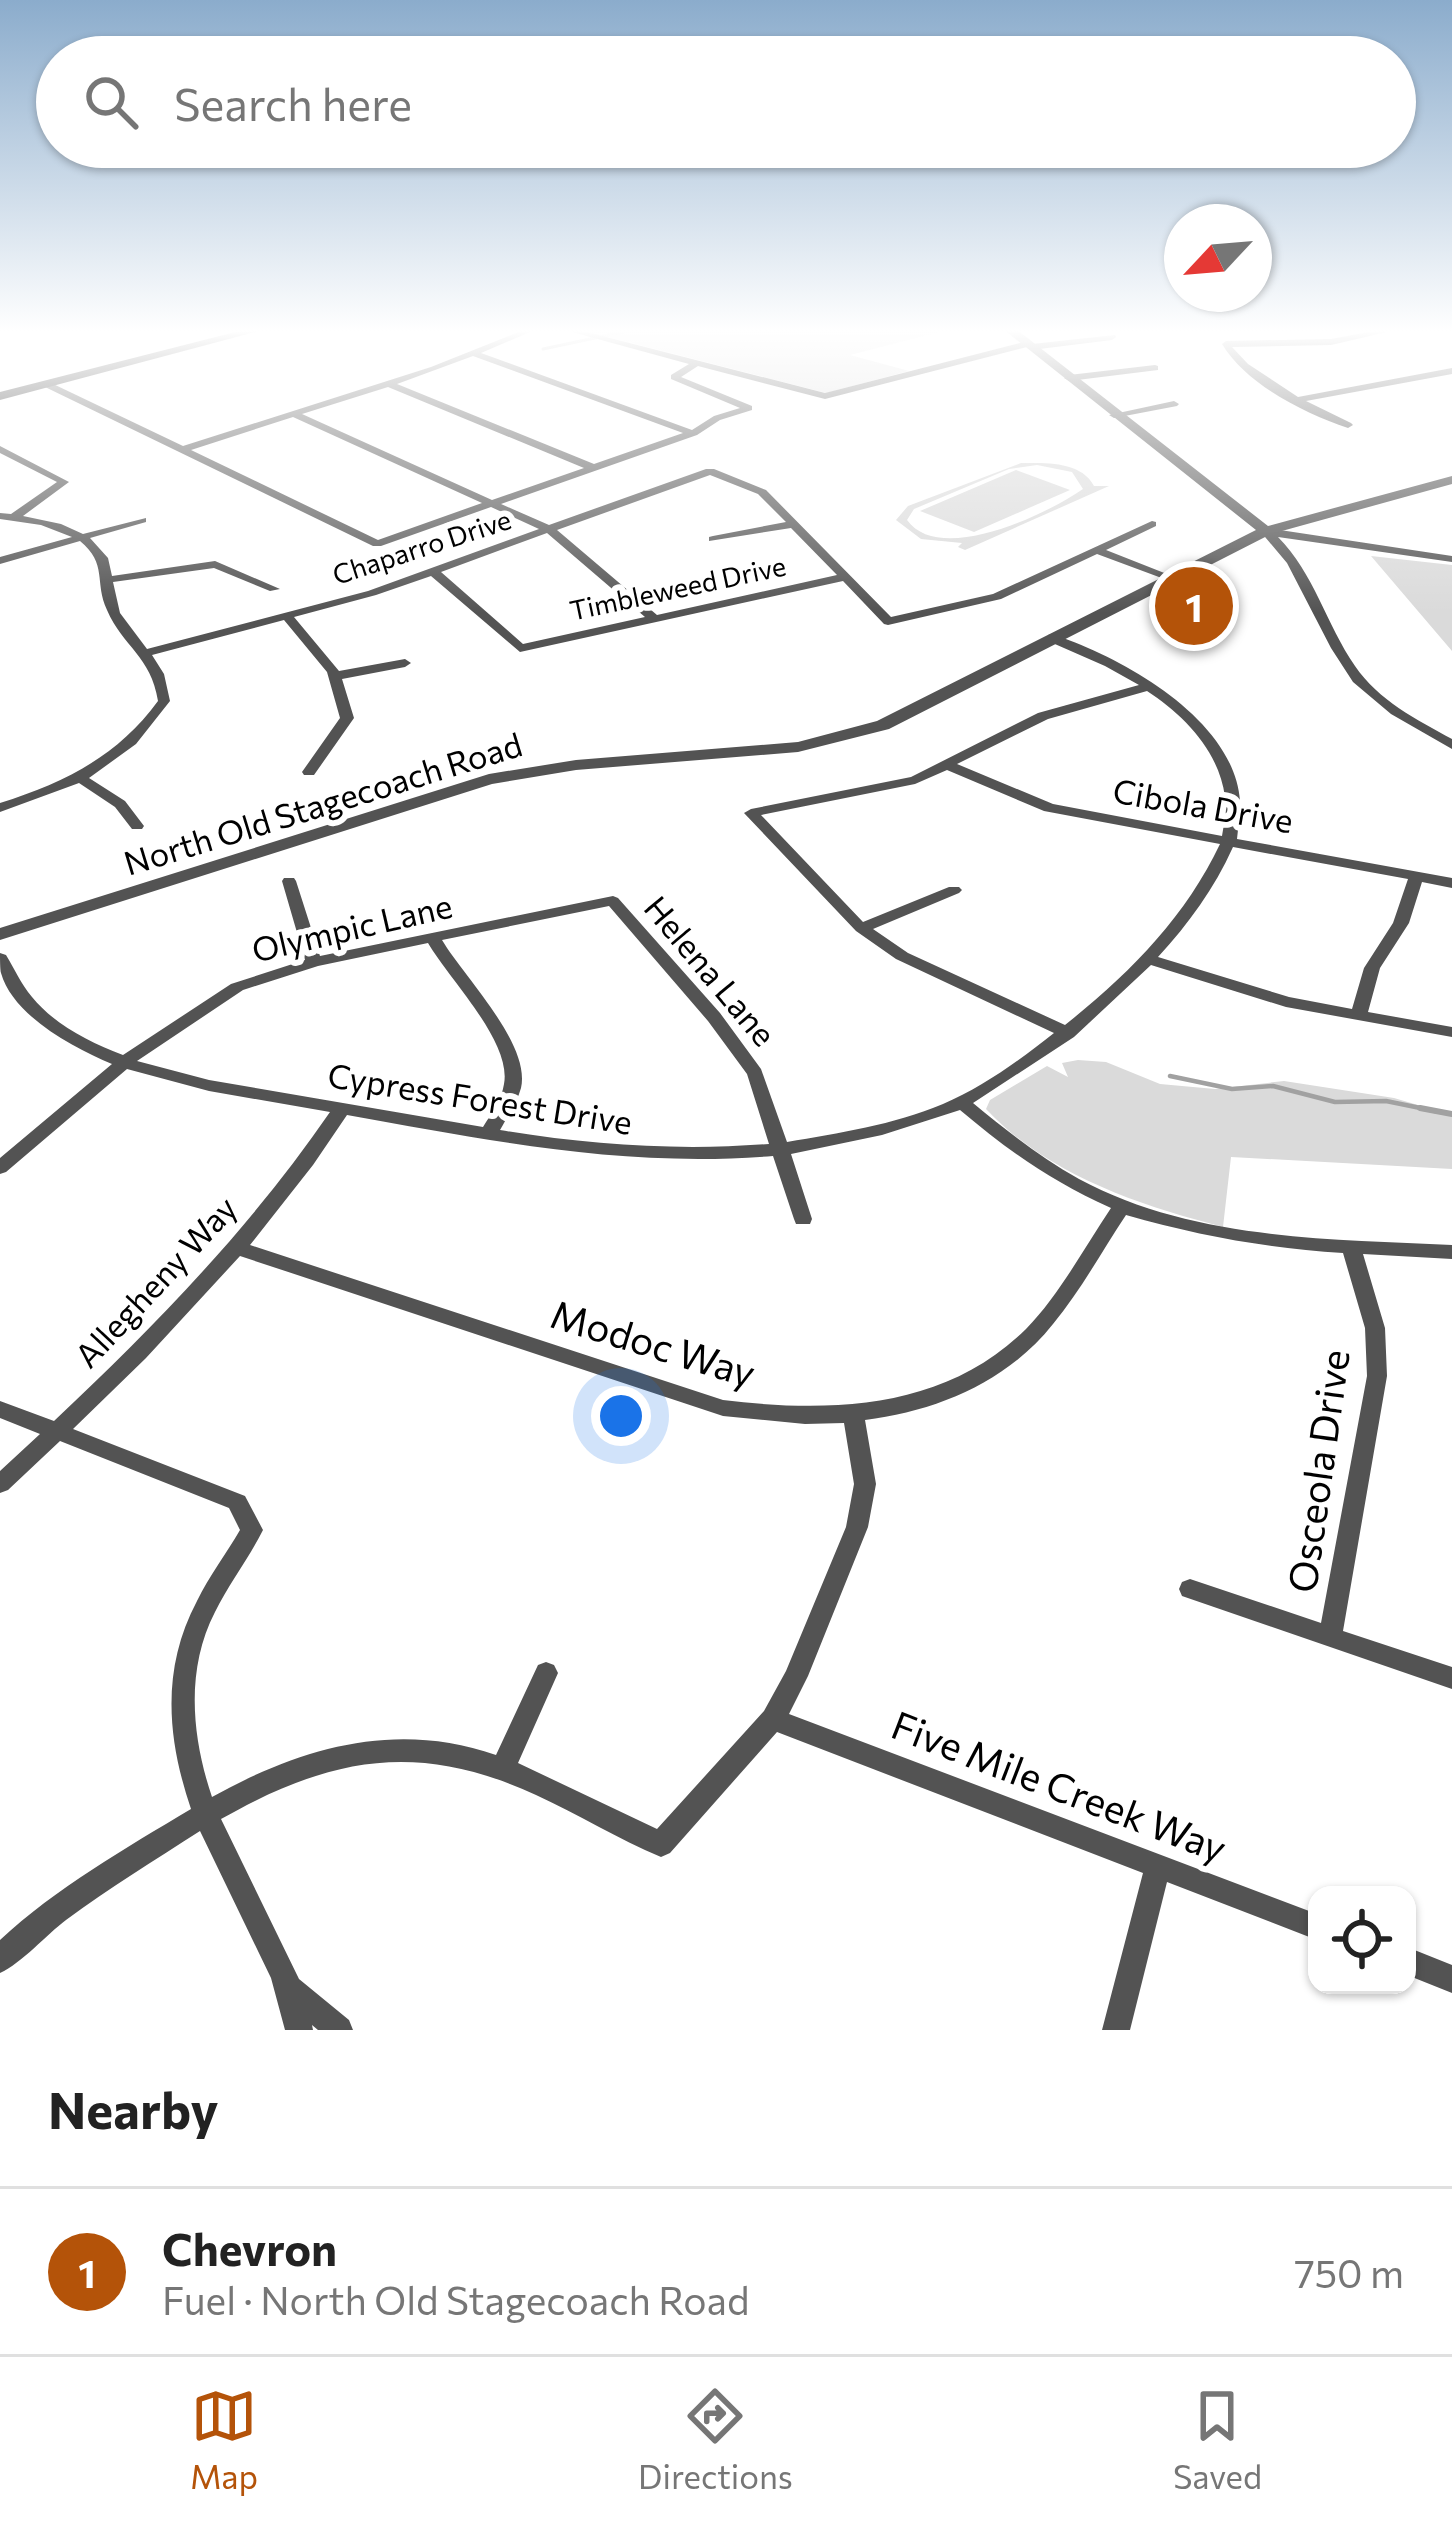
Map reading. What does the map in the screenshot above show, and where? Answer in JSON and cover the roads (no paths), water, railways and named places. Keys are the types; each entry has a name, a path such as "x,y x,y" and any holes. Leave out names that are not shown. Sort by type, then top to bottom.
{"street":[{"path":"128,424 377,544 693,433 708,424"},
{"path":"182,450 265,424"},
{"path":"313,424 550,530 655,619"},
{"path":"485,424 594,468"},
{"path":"667,424 693,433"},
{"path":"1125,424 1266,531 1298,564 1350,668 1401,715 1452,745"},
{"path":"0,448 64,482 7,517"},
{"name":"Chaparro Drive","path":"145,653 434,572 710,471 762,492 794,524"},
{"name":"North Old Stagecoach Road","path":"0,934 489,778 848,738 883,725 1266,531 1452,480"},
{"path":"0,808 81,779 121,755 164,701 162,675 112,611 102,559 85,540 7,517"},
{"path":"0,561 142,520"},
{"path":"713,539 794,524 888,620 998,597 1152,524"},
{"path":"1266,531 1452,559"},
{"path":"1099,551 1171,578"},
{"path":"106,580 215,564 274,589"},
{"name":"Timbleweed Drive","path":"434,572 520,648 846,577"},
{"path":"286,615 314,644 335,676 347,718 309,772"},
{"name":"Cypress Forest Drive","path":"0,958 28,1003 60,1031 126,1061 228,1088 619,1155 737,1155 854,1136 962,1102 1068,1033 1148,958 1201,898 1230,841 1234,802 1221,762 1180,710 1117,666 1052,638"},
{"path":"335,676 405,663"},
{"path":"1068,1033 902,956 861,928 752,813 876,791 950,766 1043,716 1149,686"},
{"name":"Cibola Drive","path":"950,766 1049,808 1452,884"},
{"path":"81,779 121,804 137,826"},
{"path":"1358,1016 1372,968 1401,923 1416,877"},
{"path":"289,881 314,962"},
{"path":"861,928 954,890"},
{"name":"Olympic Lane","path":"0,1168 126,1061 237,987 314,962 613,901"},
{"name":"Helena Lane","path":"613,901 755,1072 803,1219"},
{"path":"433,938 449,970 504,1039 512,1057 514,1080 488,1135"},
{"path":"1148,958 1244,992 1452,1032"},
{"path":"962,1102 1035,1163 1122,1207 1227,1237 1452,1252"},
{"name":"Allegheny Way","path":"0,1484 146,1346 303,1170 342,1108"},
{"name":"Modoc Way","path":"235,1247 723,1408 801,1418 854,1418 966,1383 1004,1360 1034,1333 1122,1207"},
{"name":"Osceola Drive","path":"1330,1637 1377,1376 1376,1328 1351,1247"},
{"path":"0,1409 237,1502 252,1530 211,1595 184,1671 183,1737 203,1816 288,1983 298,2030"},
{"path":"0,1958 50,1912 203,1816 293,1770 372,1749 426,1750 502,1770 661,1844 773,1719 796,1676 857,1527 865,1484 854,1418"},
{"path":"1190,1589 1452,1678"},
{"path":"502,1770 546,1673"},
{"name":"Five Mile Creek Way","path":"773,1719 1308,1924"},
{"path":"1115,2030 1159,1867"},
{"path":"1416,1964 1452,1978"},
{"path":"288,1983 339,2030"}],"waterway":[{"path":"1170,1076 1232,1089 1273,1086 1335,1102 1386,1101 1424,1109"},
{"path":"1424,1109 1452,1114"},
{"path":"1424,1109 1435,1111"}],"place":[{"name":"Chevron","path":"1194,606"}]}
